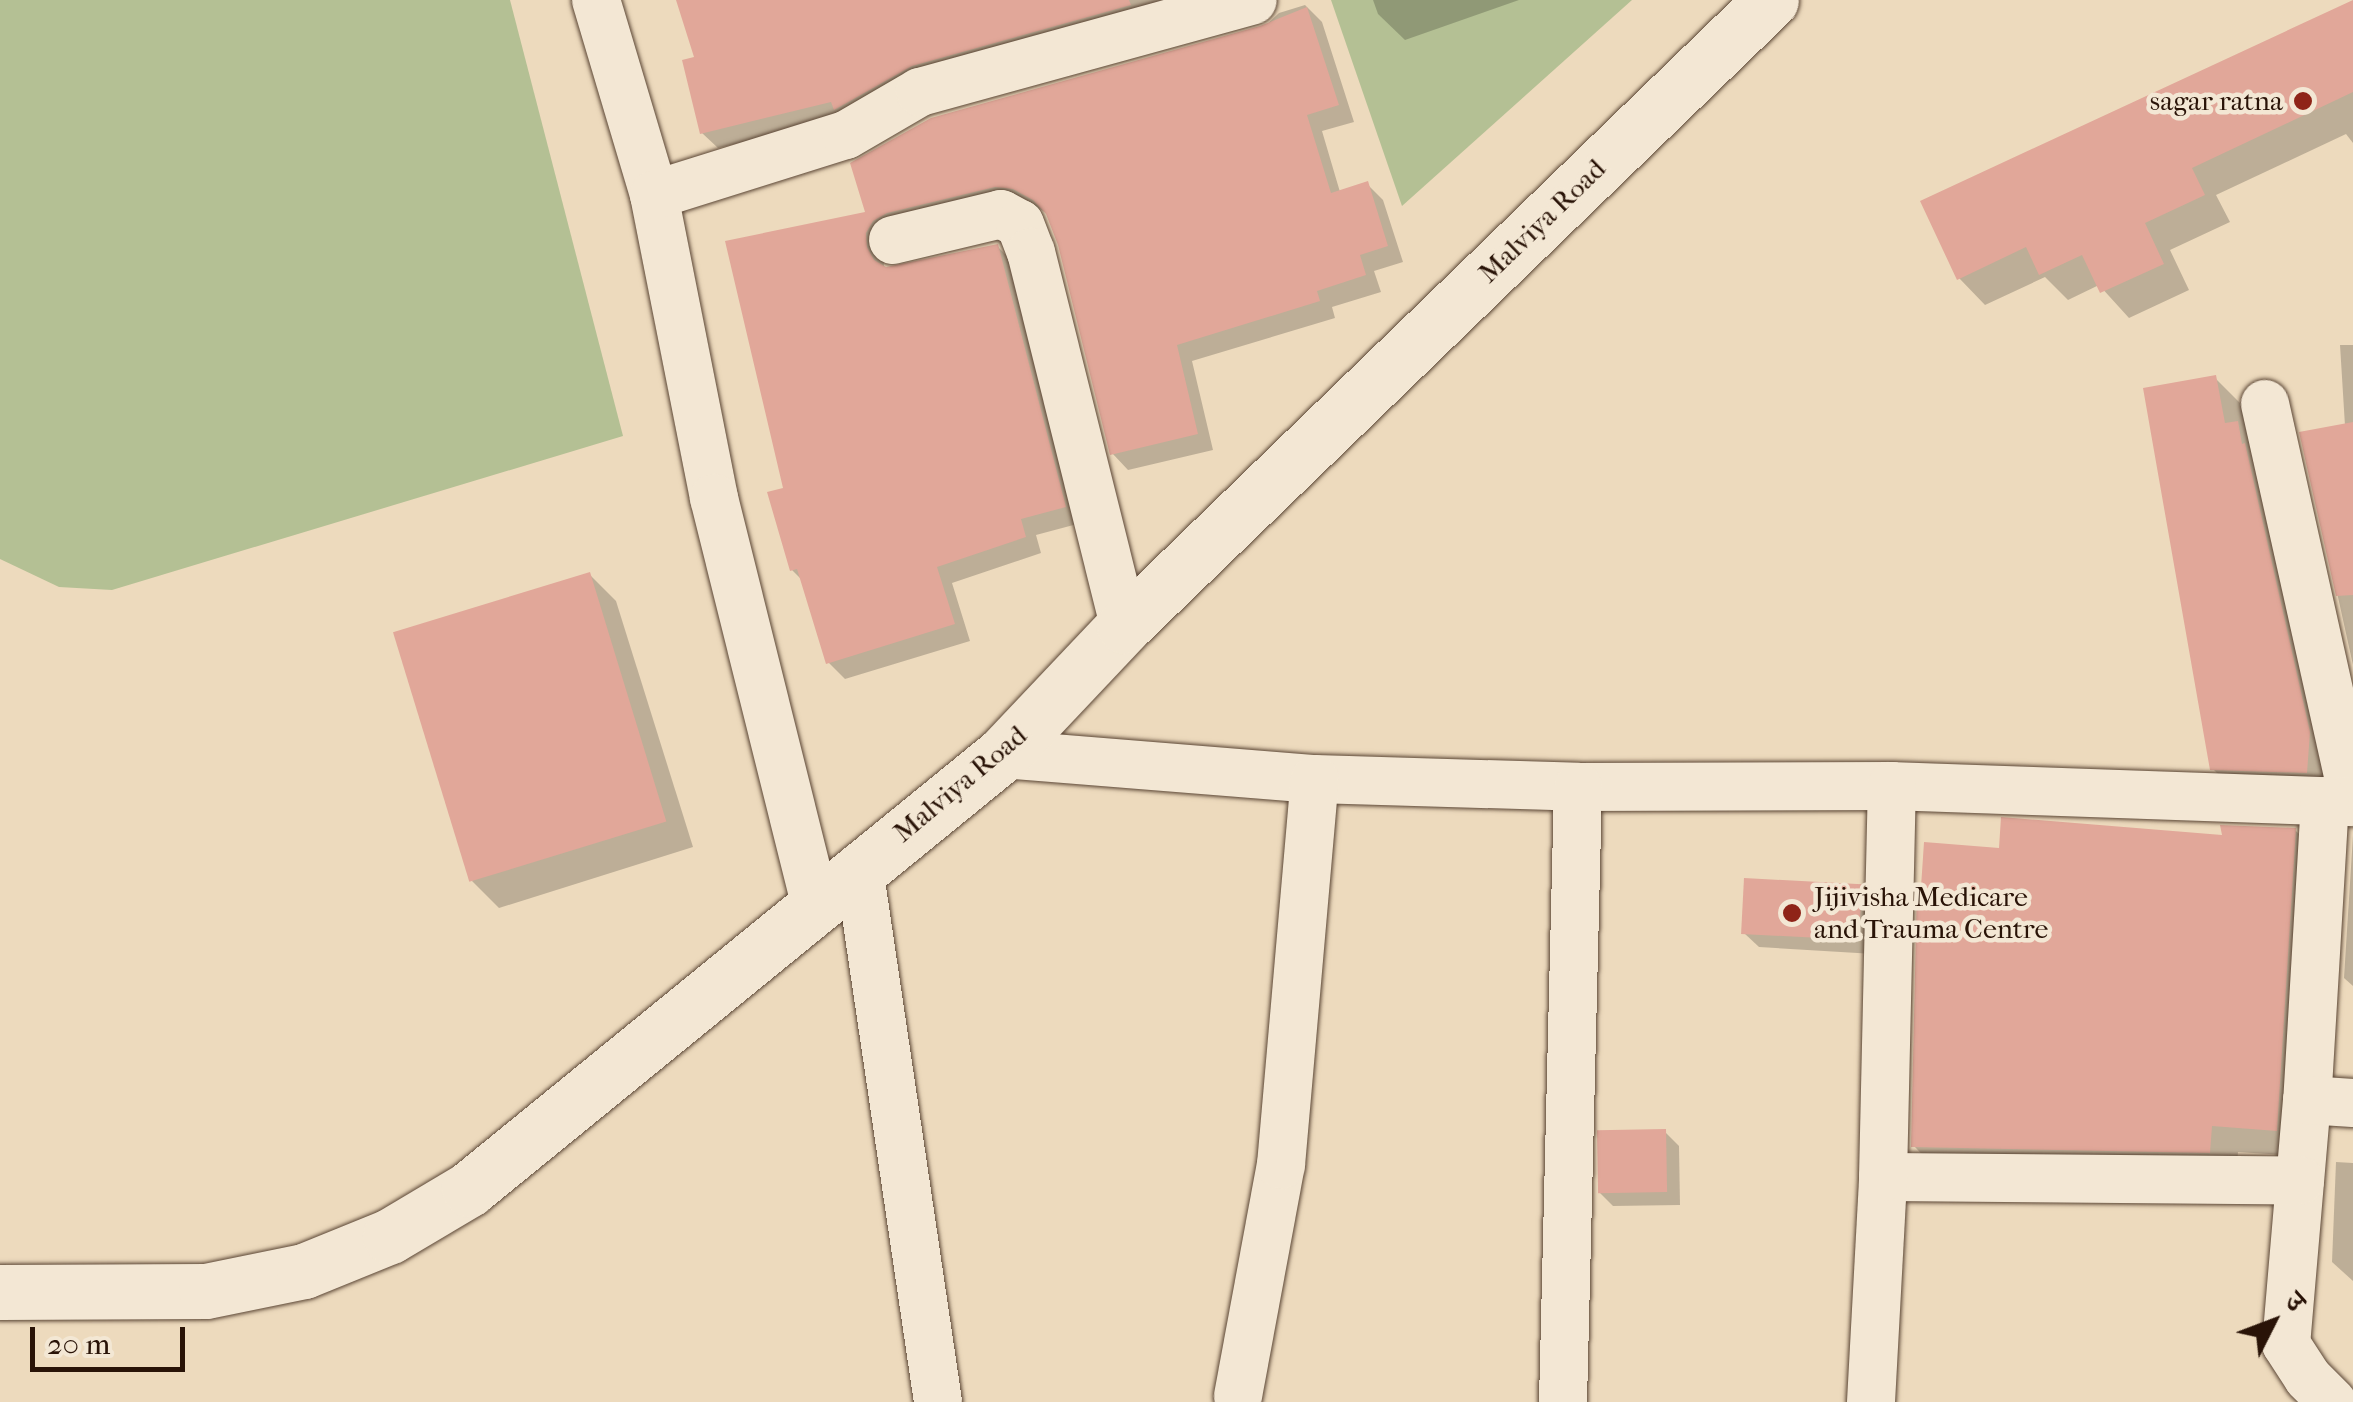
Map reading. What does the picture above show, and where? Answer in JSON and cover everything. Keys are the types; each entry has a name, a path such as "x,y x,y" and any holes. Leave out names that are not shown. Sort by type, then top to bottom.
{"street":[{"path":"596,0 654,195 714,498 815,903"},
{"path":"654,195 846,135 920,92 1253,0"},
{"name":"Malviya Road","path":"0,1292 206,1291 304,1271 390,1236 469,1190 562,1117 815,903 1003,754 1124,626 1770,0"},
{"path":"894,240 1001,214 1020,224 1031,252 1124,626"},
{"path":"2266,404 2344,800 2330,1102 2300,1182 2286,1344 2308,1378 2332,1402"},
{"path":"1003,754 1316,779 1578,788 1892,786 2344,800"},
{"path":"1238,1396 1281,1165 1316,779"},
{"path":"1871,1402 1883,1178 1892,786"},
{"path":"1563,1402 1578,788"},
{"path":"859,868 938,1402"},
{"path":"1883,1178 2300,1182"}],"green space":[{"path":"0,0 510,0 623,436 112,590 59,587 0,559"},
{"path":"1331,0 1632,0 1402,206"}],"building":[{"path":"676,0 1129,0 1131,5 912,66 834,110 831,102 700,134 682,60 694,57"},
{"path":"2353,0 2353,92 2192,168 2205,195 2145,223 2164,264 2100,293 2082,255 2039,275 2026,247 1957,280 1920,201"},
{"path":"1307,7 1339,105 1307,115 1331,193 1368,181 1388,246 1360,255 1366,275 1317,291 1320,301 1177,345 1198,434 1110,455 1058,245 1046,214 1033,200 1013,189 995,187 887,213 873,221 866,233 867,247 874,260 886,267 998,244 1066,507 1021,519 1026,537 937,567 955,624 826,664 797,569 790,571 767,492 783,488 725,241 865,212 850,163 931,118 1260,26"},
{"path":"2216,375 2225,423 2238,421 2242,444 2245,443 2310,732 2307,773 2210,770 2143,388"},
{"path":"2353,422 2353,595 2336,596 2299,432"},
{"path":"590,572 666,822 469,882 393,632"},
{"path":"2001,817 2222,835 2220,825 2296,828 2277,1131 2212,1126 2210,1153 1911,1147 1917,887 1921,887 1924,842 1999,848"},
{"path":"1744,878 1862,884 1859,940 1741,934"},
{"path":"1666,1129 1667,1192 1598,1193 1597,1130"}],"place":[{"name":"sagar ratna","path":"2303,101"},
{"name":"Jijivisha Medicare and Trauma Centre","path":"1792,913"}]}
